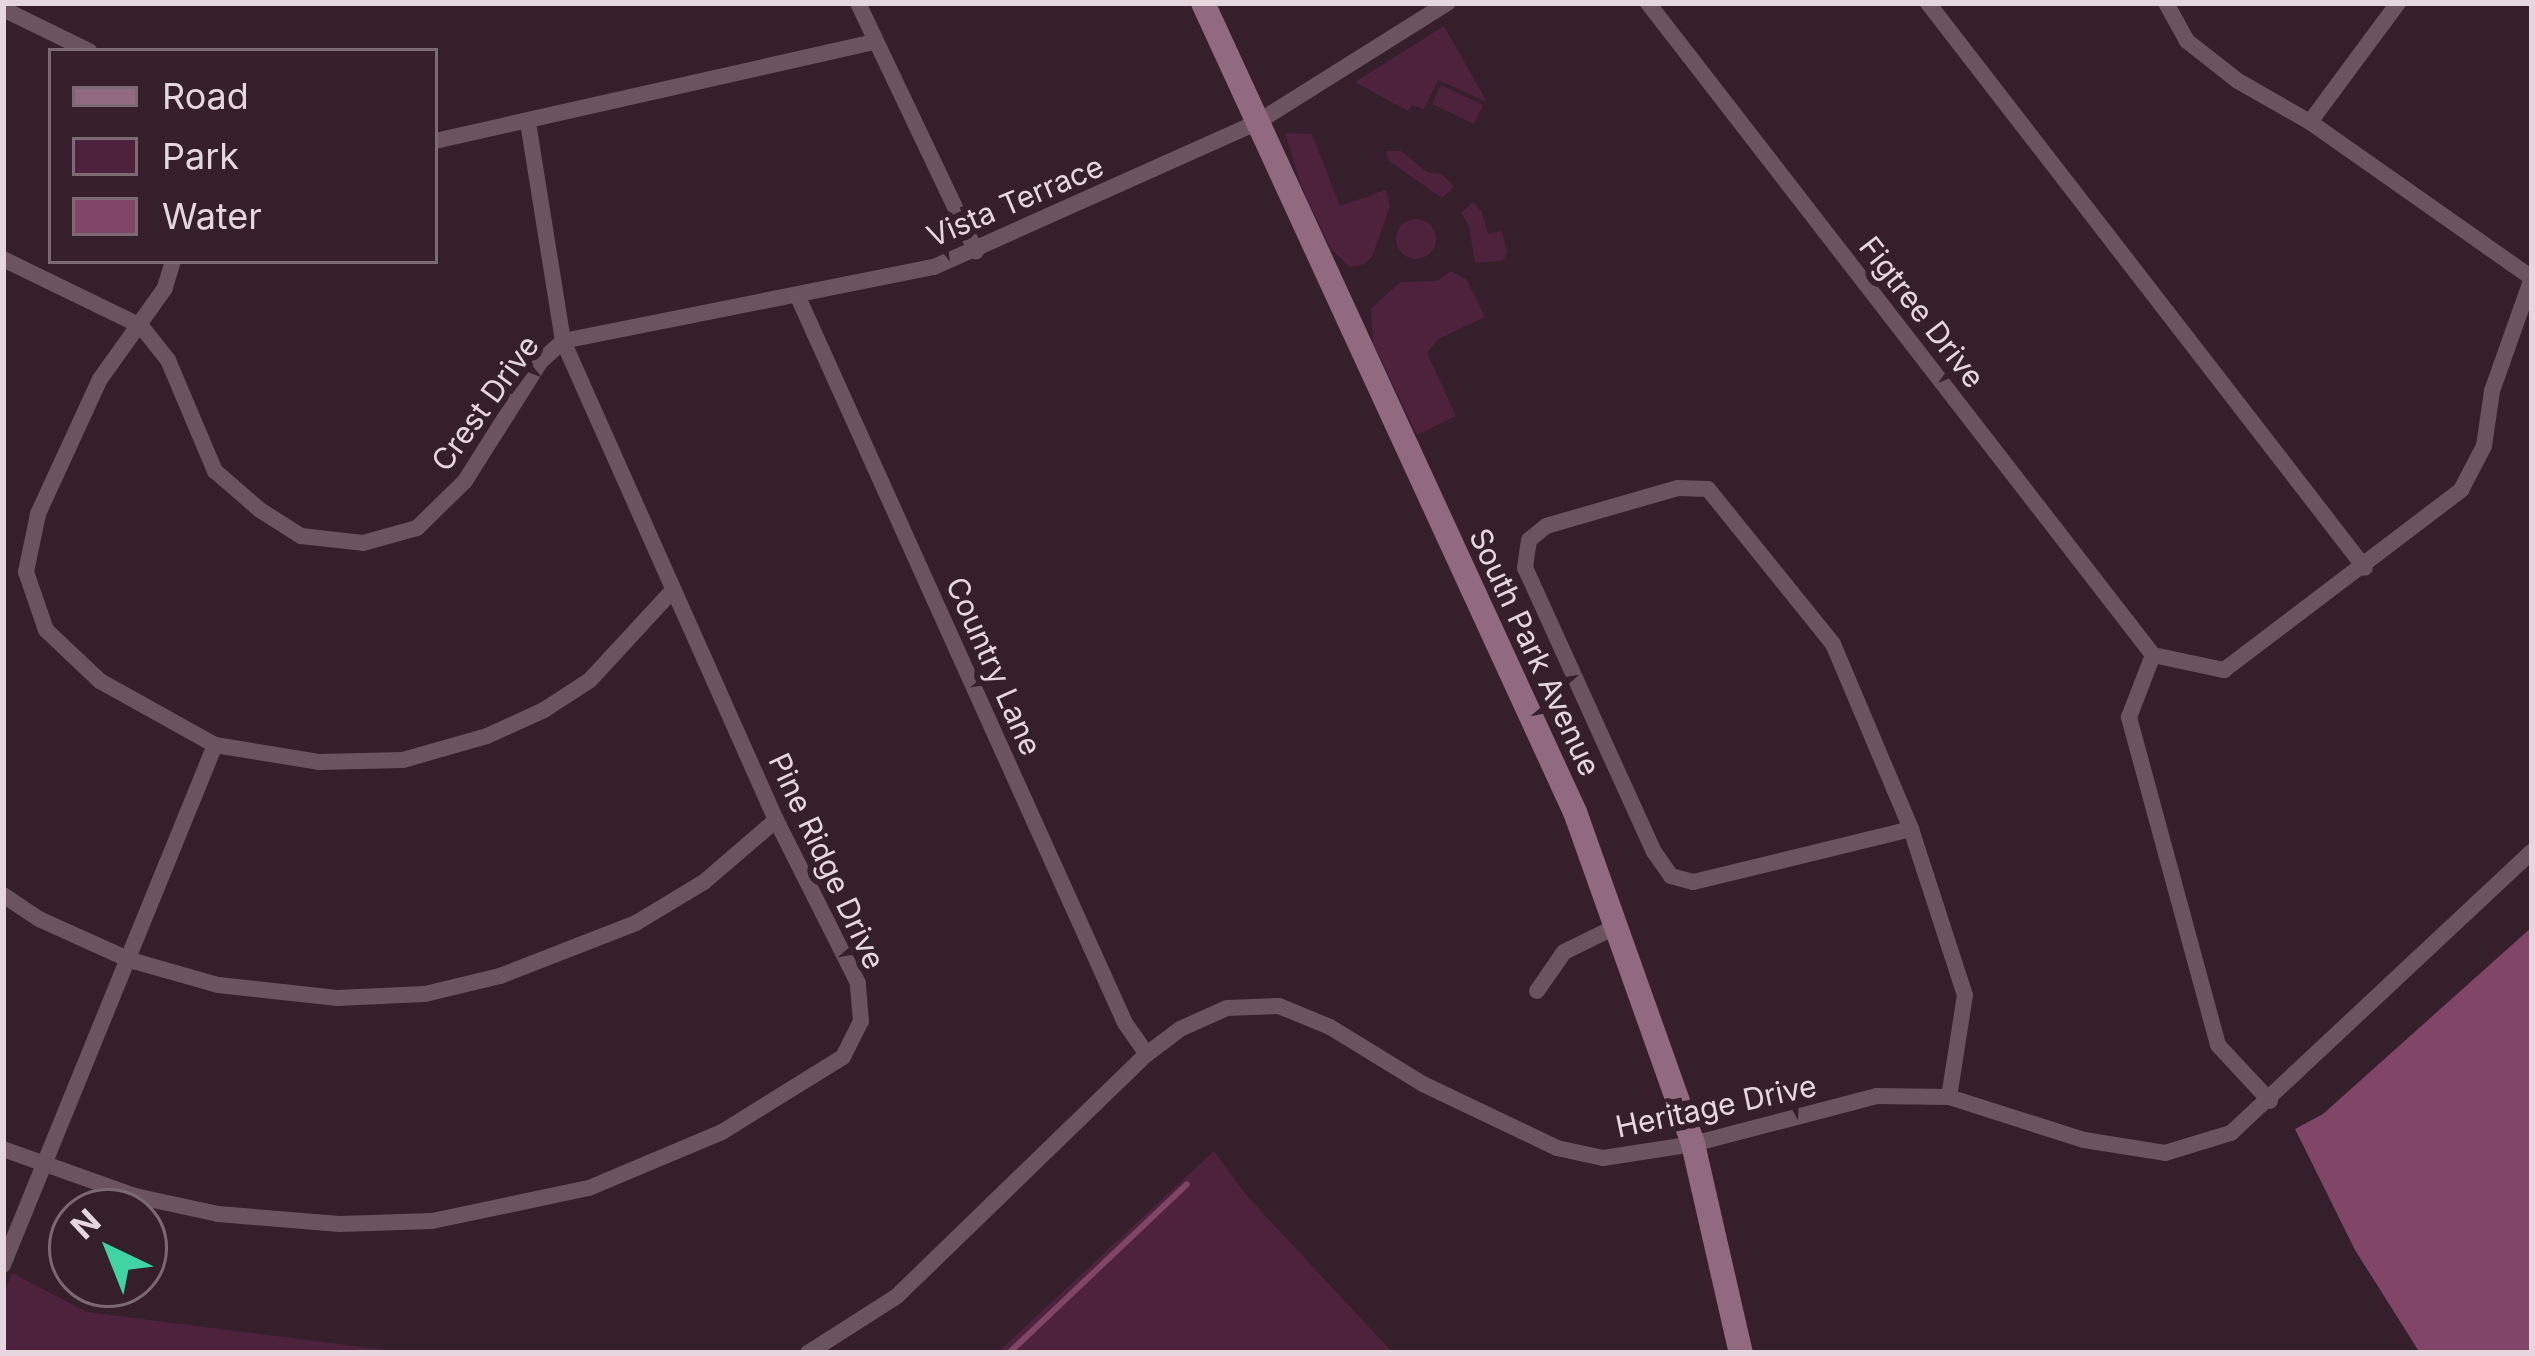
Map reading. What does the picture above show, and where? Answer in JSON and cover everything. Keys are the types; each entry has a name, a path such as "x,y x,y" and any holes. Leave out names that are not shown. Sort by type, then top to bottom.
{"street":[{"path":"858,3 976,251"},
{"name":"South Park Avenue","path":"1203,3 1575,812 1694,1144 1741,1353"},
{"name":"Vista Terrace","path":"563,340 798,297 934,267 976,251 1256,123 1447,3"},
{"name":"Figtree Drive","path":"1648,3 2153,655"},
{"path":"1928,3 2365,568"},
{"path":"2166,3 2187,40 2238,81 2310,122 2532,278 2492,391 2484,446 2461,490 2365,568 2224,670 2153,655 2129,717 2218,1045 2270,1101"},
{"path":"2310,122 2398,3"},
{"path":"3,9 82,48"},
{"path":"438,140 874,42"},
{"name":"Crest Drive","path":"141,326 168,361 215,471 260,510 301,536 363,543 417,528 465,481 541,361 563,340 528,122"},
{"path":"3,259 141,326"},
{"path":"171,264 165,288 100,379 38,514 26,572 46,630 100,680 215,745 319,762 404,760 488,736 544,710 590,680 673,590"},
{"name":"Country Lane","path":"798,297 1125,1023 1147,1054"},
{"name":"Pine Ridge Drive","path":"3,1149 136,1196 218,1214 340,1224 432,1221 589,1188 722,1132 843,1057 861,1021 858,982 776,820 563,340"},
{"path":"1911,829 1693,882 1671,876 1654,852 1526,568 1529,540 1546,526 1678,488 1700,487 1715,493 1833,644 1911,829 1965,995 1949,1097"},
{"path":"3,1264 215,745"},
{"path":"3,895 39,919 130,960 218,985 317,996 425,994 500,976 636,923 704,881 776,820"},
{"name":"Heritage Drive","path":"808,1353 897,1296 1147,1054 1180,1029 1227,1008 1280,1006 1330,1027 1423,1084 1557,1148 1604,1158 1694,1144 1876,1096 1949,1097 2084,1140 2164,1153 2231,1133 2270,1101 2532,851"},
{"path":"1537,991 1564,952 1619,926"}],"green space":[{"path":"1444,26 1487,102 1438,80 1424,109 1412,105 1408,111 1355,82"},
{"path":"1441,85 1483,105 1474,124 1432,104"},
{"path":"1285,133 1312,134 1340,206 1386,190 1390,206 1372,257 1363,265 1350,267 1331,249 1301,185"},
{"path":"1386,151 1401,151 1427,172 1442,174 1454,187 1442,198 1389,161"},
{"path":"1473,202 1482,212 1488,234 1502,231 1507,252 1503,261 1475,263 1469,226 1461,213"},
{"path":"1416,219 1430,225 1436,239 1430,253 1416,259 1402,253 1396,239 1402,225"},
{"path":"1451,271 1467,280 1485,317 1438,339 1427,353 1456,416 1417,435 1373,343 1371,309 1400,282 1437,281"},
{"path":"1214,1151 1247,1196 1393,1353 997,1353"},
{"path":"12,1273 48,1292 48,1308 79,1308 410,1353 3,1353 3,1295"}],"water":[{"path":"2532,927 2532,1353 2420,1353 2355,1250 2295,1129 2323,1114"}],"waterway":[{"path":"1009,1353 1187,1184"}]}
